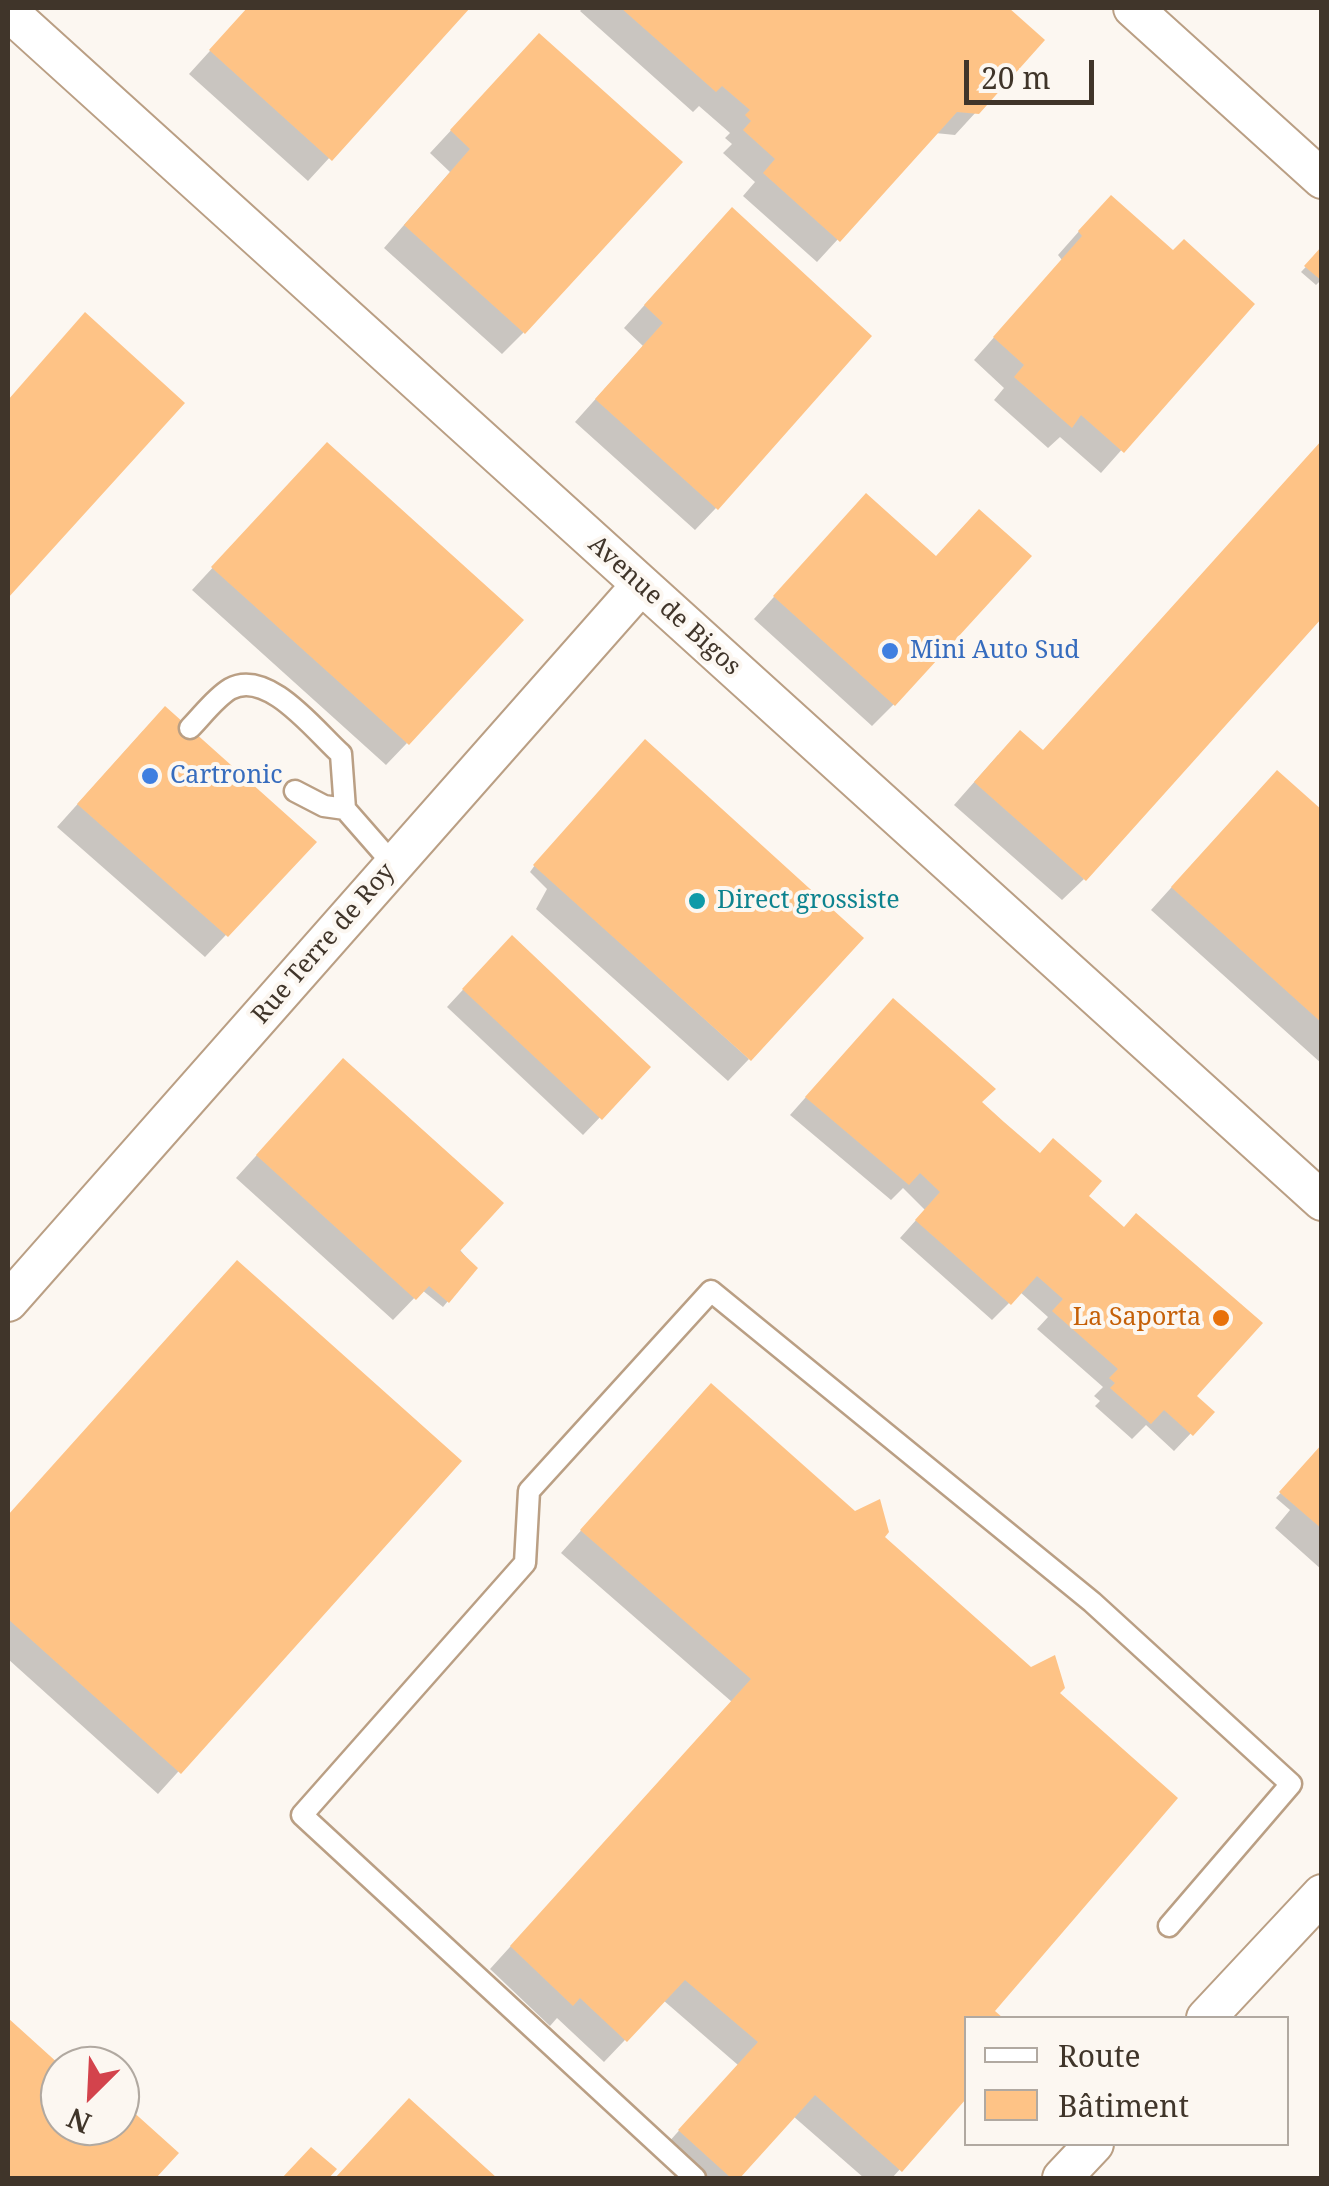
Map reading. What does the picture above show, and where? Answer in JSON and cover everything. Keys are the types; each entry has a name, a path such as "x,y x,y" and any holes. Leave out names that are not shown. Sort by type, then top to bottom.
{"street":[{"path":"1133,8 1322,179"},
{"name":"Avenue de Bigos","path":"8,11 1322,1202"},
{"name":"Rue Terre de Roy","path":"8,1302 641,585"},
{"path":"1208,2016 1322,1894"},
{"path":"1062,2178 1092,2146"}],"lane":[{"path":"190,728 232,688 251,684 271,692 340,754 345,808 394,864"},
{"path":"295,791 324,806 345,808"},
{"path":"695,2178 302,1816 525,1562 529,1491 711,1292 1092,1602 1291,1784 1169,1926"}],"building":[{"path":"247,8 470,8 332,161 209,50"},
{"path":"621,8 1009,8 1045,40 979,114 957,112 840,242 763,173 775,159 743,130 751,121 745,115 750,110 722,86 716,92"},
{"path":"539,33 683,162 525,334 404,225 470,149 450,130"},
{"path":"1111,195 1173,250 1184,239 1255,304 1124,453 1081,415 1072,428 1014,377 1024,365 993,337 1082,236 1078,231"},
{"path":"732,207 872,336 718,510 595,399 663,323 644,305"},
{"path":"1322,246 1322,281 1304,266"},
{"path":"85,312 185,403 8,598 8,400"},
{"path":"1322,440 1322,618 1086,881 974,782 1020,730 1043,750"},
{"path":"327,442 524,620 409,745 211,567"},
{"name":"Mini Auto Sud","path":"866,493 936,556 979,509 1032,556 895,706 773,596"},
{"path":"165,706 317,842 228,937 77,804"},
{"name":"Direct grossiste","path":"645,739 864,938 751,1061 533,865"},
{"path":"1277,770 1322,810 1322,1023 1171,887"},
{"path":"512,935 651,1067 602,1120 462,989"},
{"path":"893,998 996,1089 982,1102 1004,1122 1040,1153 1053,1138 1102,1181 1089,1196 1124,1227 1136,1213 1263,1323 1197,1396 1215,1412 1193,1436 1164,1410 1151,1424 1110,1388 1115,1383 1109,1378 1118,1369 1052,1311 1063,1299 1037,1276 1011,1305 915,1220 940,1192 920,1173 909,1185 805,1097"},
{"path":"343,1058 504,1203 460,1251 478,1268 449,1303 429,1286 416,1300 256,1155"},
{"path":"237,1260 462,1461 181,1774 8,1619 8,1515"},
{"path":"711,1383 855,1511 880,1499 889,1532 885,1537 1031,1667 1055,1655 1065,1688 1060,1693 1178,1798 995,2011 1001,2016 964,2016 964,2101 902,2172 815,2095 740,2178 731,2178 678,2130 758,2042 685,1980 627,2042 580,1998 573,2006 510,1946 751,1679 580,1530"},
{"path":"1322,1444 1322,1529 1279,1492"},
{"path":"8,2018 40,2047 40,2146 140,2146 140,2118 179,2153 156,2178 8,2178"},
{"path":"409,2098 497,2178 335,2178"},
{"path":"311,2147 337,2169 329,2178 282,2178"}],"place":[{"name":"Mini Auto Sud","path":"890,651"},
{"name":"Cartronic","path":"150,776"},
{"name":"Direct grossiste","path":"697,901"},
{"name":"La Saporta","path":"1221,1318"}]}
